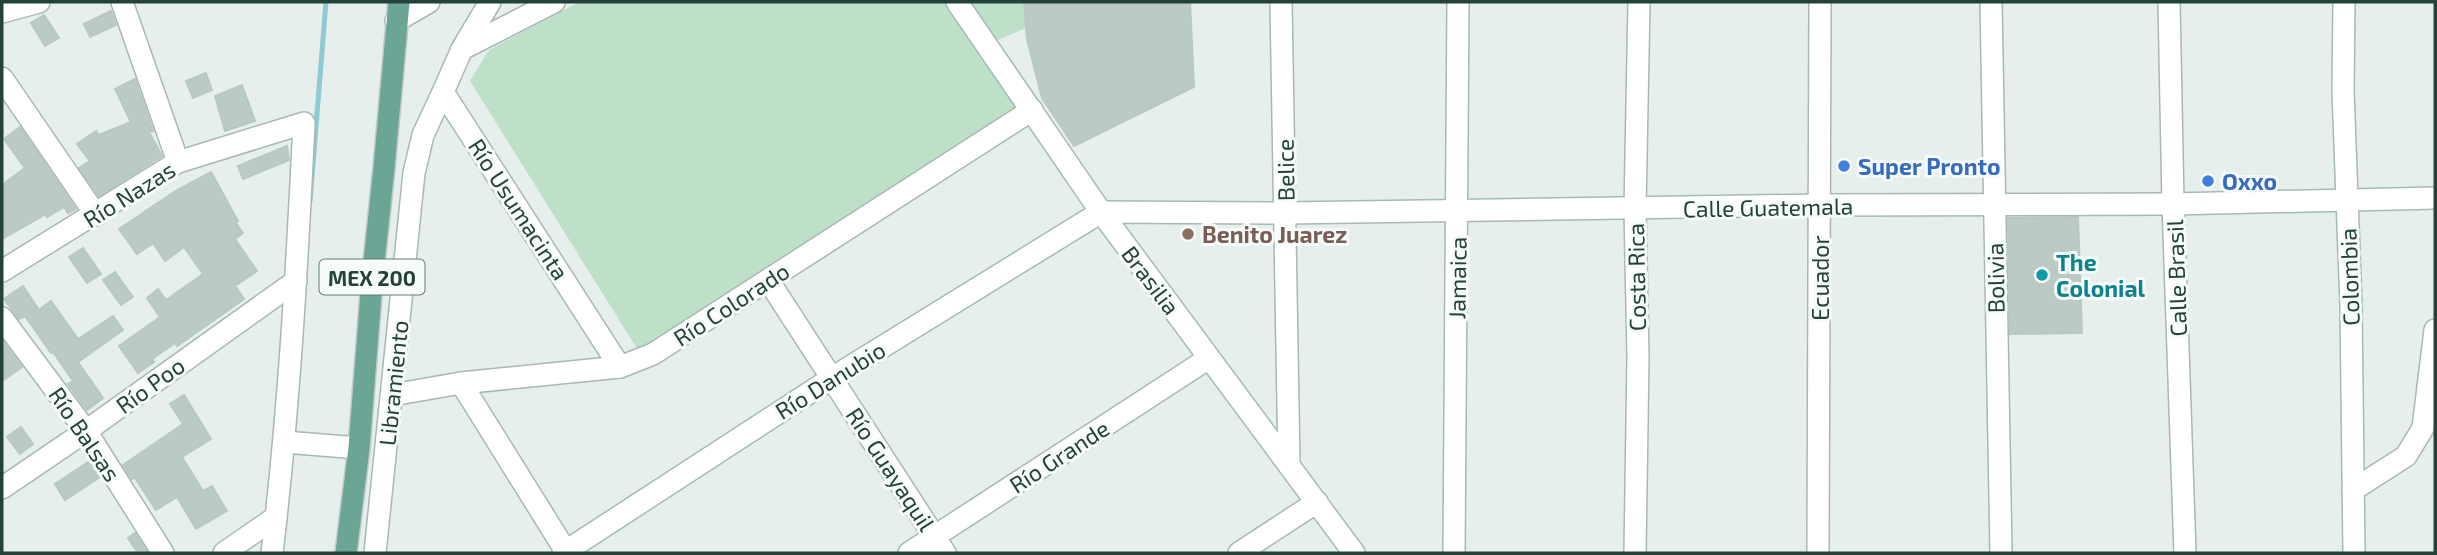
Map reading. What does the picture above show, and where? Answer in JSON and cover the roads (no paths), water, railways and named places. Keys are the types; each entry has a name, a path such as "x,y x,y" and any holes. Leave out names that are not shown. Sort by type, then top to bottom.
{"main road":[{"name":"MEX 200","path":"346,553 359,449 397,12"}],"street":[{"path":"2,12 39,2"},
{"path":"122,2 178,162"},
{"path":"397,12 429,2"},
{"path":"443,92 489,2"},
{"path":"463,49 554,2"},
{"name":"Brasilia","path":"957,2 1101,212 1354,553"},
{"name":"Belice","path":"1281,2 1289,464"},
{"name":"Jamaica","path":"1454,553 1458,2"},
{"name":"Costa Rica","path":"1635,553 1638,357 1635,209 1639,2"},
{"name":"Ecuador","path":"1818,553 1820,2"},
{"name":"Bolivia","path":"1990,2 2001,553"},
{"name":"Calle Brasil","path":"2169,2 2185,553"},
{"name":"Colombia","path":"2344,2 2354,553"},
{"path":"2,78 96,215"},
{"name":"Río Usumacinta","path":"443,92 620,366"},
{"name":"Libramiento","path":"375,553 414,173 423,135 443,92"},
{"name":"Río Colorado","path":"392,395 461,383 620,366 653,354 1032,110"},
{"name":"Río Nazas","path":"2,271 178,162 304,123 296,281"},
{"name":"Calle Guatemala","path":"1101,212 1286,214 1820,205 2173,204 2435,198"},
{"name":"Río Danubio","path":"565,553 832,378 1101,212"},
{"name":"Río Guayaquil","path":"768,280 940,545"},
{"path":"272,553 276,517 293,443 296,281"},
{"name":"Río Poo","path":"2,488 296,281"},
{"name":"Río Balsas","path":"2,318 86,431 163,553"},
{"path":"2353,489 2406,456 2423,428 2435,330"},
{"name":"Río Grande","path":"909,553 940,545 1209,358"},
{"path":"461,383 565,553"},
{"path":"293,443 359,449"},
{"path":"1239,553 1317,502"},
{"path":"223,553 276,517"}],"waterway":[{"path":"310,201 326,2"}],"place":[{"name":"Super Pronto","path":"1844,166"},
{"name":"Oxxo","path":"2208,181"},
{"name":"Benito Juarez","path":"1188,234"},
{"name":"The Colonial","path":"2042,275"}]}
